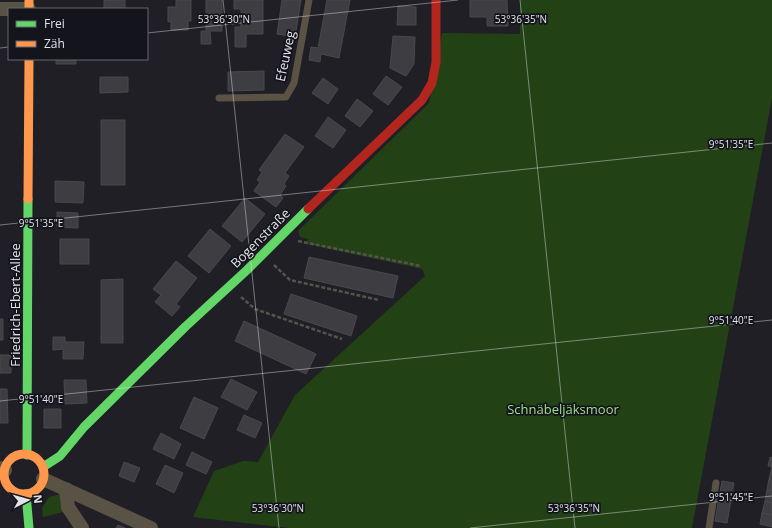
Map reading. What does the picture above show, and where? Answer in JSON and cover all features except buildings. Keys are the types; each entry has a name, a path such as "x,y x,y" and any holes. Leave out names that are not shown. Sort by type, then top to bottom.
{"street":[{"name":"Bogenstraße","path":"43,473 60,456 89,422 185,327 247,270 285,231 422,100 432,83 436,62 436,0"},
{"name":"Friedrich-Ebert-Allee","path":"27,455 29,60"},
{"path":"43,473 37,489 26,494 14,491 10,487 5,478 3,469 12,458 27,455 37,459 43,473 66,489 151,528"},
{"path":"66,489 68,507 82,528"},
{"path":"26,494 28,528"}],"lane":[{"name":"Efeuweg","path":"219,98 286,97 294,83 309,0"},
{"path":"709,528 716,483"}],"path":[{"path":"285,231 296,240 421,266"},
{"path":"273,264 290,280 379,300"},
{"path":"241,297 255,309 342,339"}],"green space":[{"name":"Schnäbeljäksmoor","path":"520,0 772,0 772,98 692,528 289,528 193,517 214,471 243,461 258,462 295,395 425,276 422,269 307,244 308,239 300,237 298,231 429,103 442,33 520,34"},
{"path":"60,494 64,512 43,517 42,508 49,497"}],"traffic: fast":[{"path":"27,455 28,199"},
{"path":"43,467 60,456 84,427 185,327 247,270 308,209"},
{"path":"26,494 29,528"}],"traffic: slow":[{"path":"29,0 29,8"},
{"path":"28,199 29,60"},
{"path":"24,454 38,460 44,474 38,488 24,494 10,488 4,474 10,460 24,454"}],"traffic: jam":[{"path":"308,209 422,100 432,83 436,62 436,0"}]}
